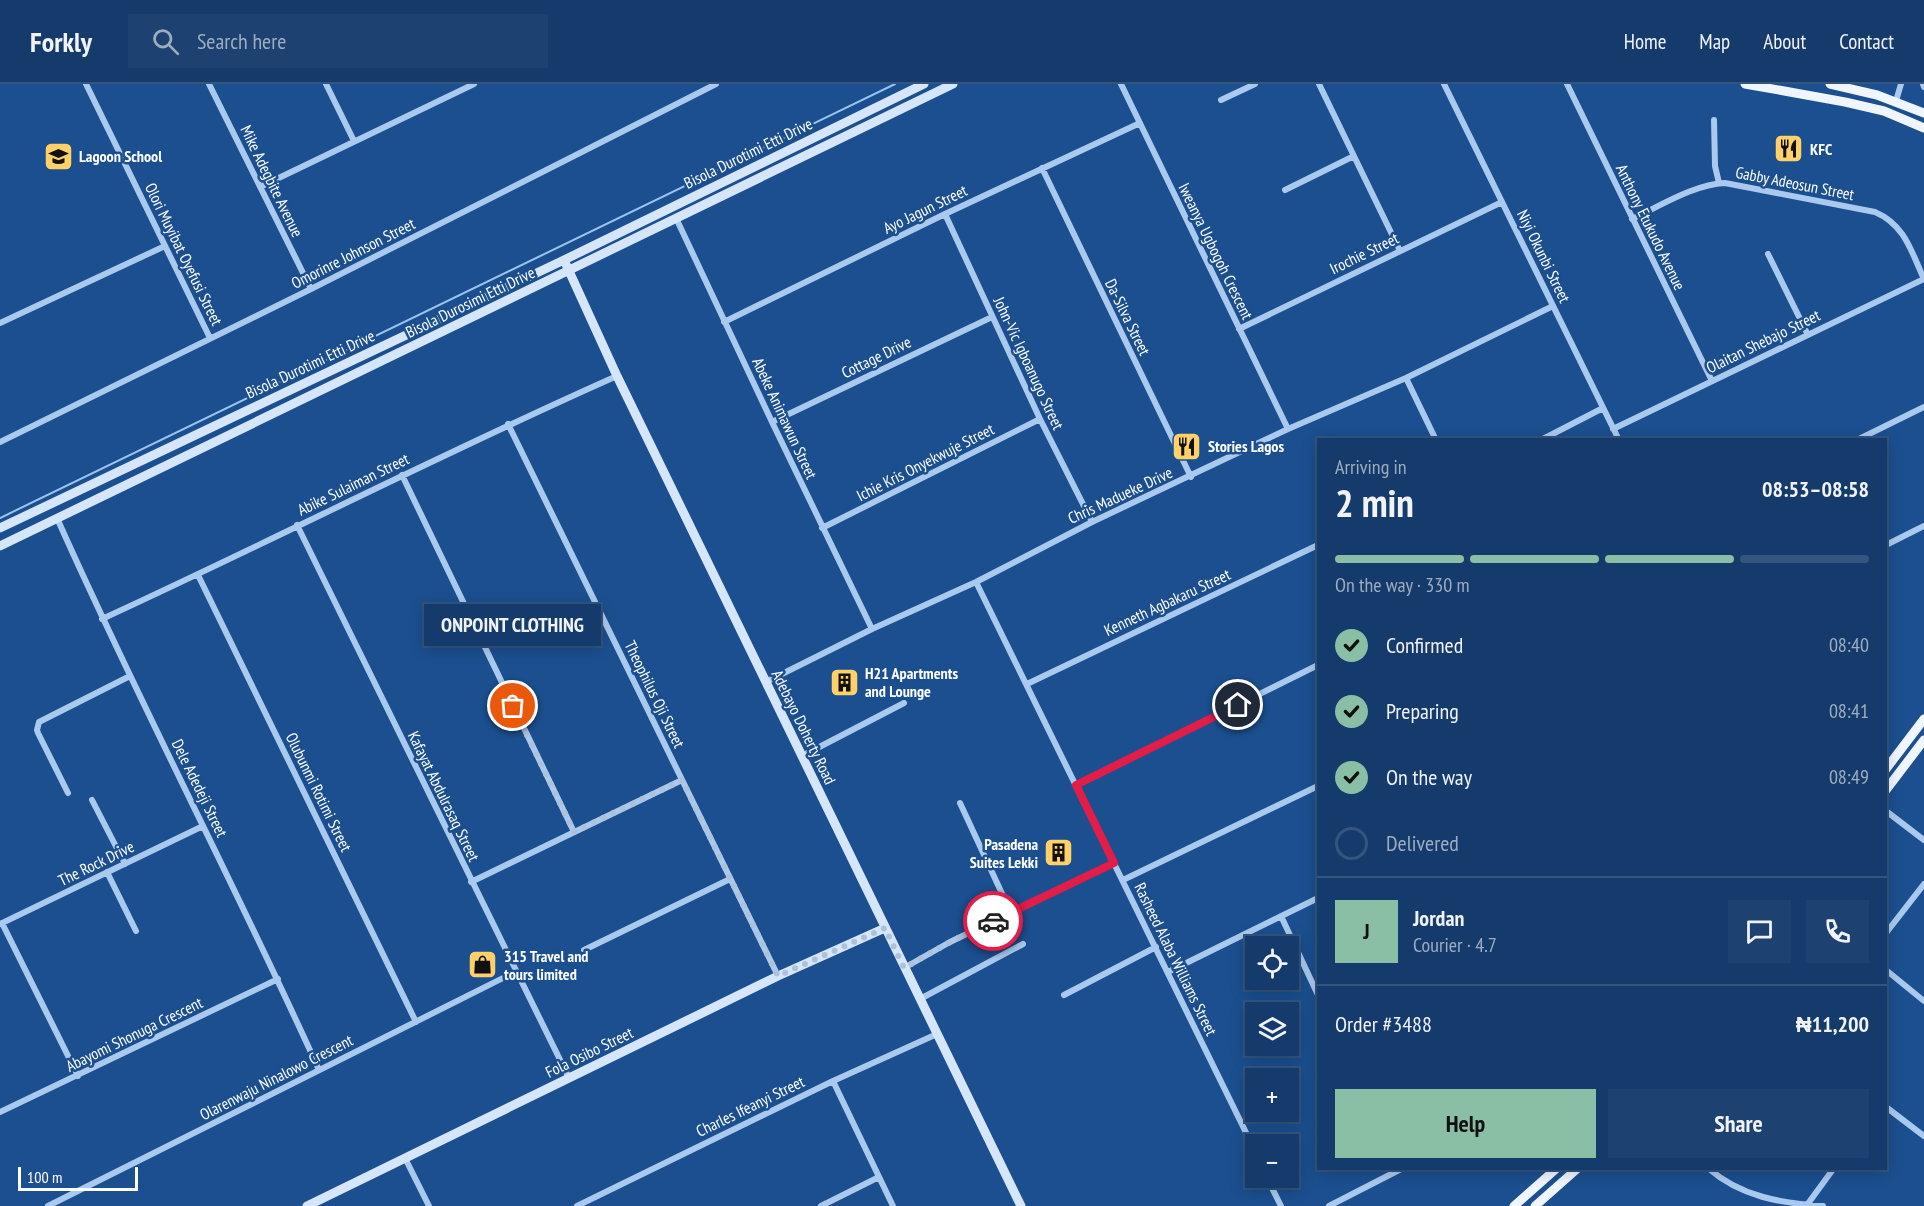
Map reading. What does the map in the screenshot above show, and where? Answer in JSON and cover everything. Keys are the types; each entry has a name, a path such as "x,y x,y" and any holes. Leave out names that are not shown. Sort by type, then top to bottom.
{"main road":[{"name":"Bisola Durotimi Etti Drive","path":"0,527 564,260 924,84"},
{"name":"Bisola Durosimi Etti Drive","path":"1,545 953,84"},
{"path":"1745,84 1874,108 1899,116 1924,128"},
{"path":"1830,84 1857,89 1896,101 1924,113"},
{"name":"Adebayo Doherty Road","path":"564,260 617,376 1021,1206"},
{"path":"0,527 18,537"},
{"path":"1887,768 1924,719"},
{"path":"1887,789 1924,740"},
{"name":"Fola Osibo Street","path":"307,1206 778,976 885,928"},
{"path":"1514,1206 1555,1170"},
{"path":"1535,1206 1576,1170"}],"street":[{"name":"Olori Muyibat Oyefusi Street","path":"86,84 210,338"},
{"name":"Mike Adegbite Avenue","path":"209,84 311,289"},
{"path":"326,84 354,141"},
{"path":"260,187 474,84"},
{"name":"Omorinre Johnson Street","path":"0,442 311,289 716,84"},
{"name":"Iweanya Ugbogoh Crescent","path":"1121,84 1288,429"},
{"path":"1221,100 1255,84"},
{"path":"1319,84 1400,251"},
{"name":"Niyi Okunbi Street","path":"1444,84 1617,438"},
{"name":"Anthony Etukudo Avenue","path":"1567,84 1712,381"},
{"path":"1896,101 1901,84"},
{"path":"1714,120 1714,157 1719,183"},
{"name":"Ayo Jagun Street","path":"724,322 945,214 1140,123"},
{"path":"1285,190 1354,156"},
{"name":"Da-Silva Street","path":"1042,168 1191,477"},
{"name":"Gabby Adeosun Street","path":"1632,219 1699,188 1719,183 1875,212 1897,226 1906,238 1924,279"},
{"name":"Irochie Street","path":"1239,329 1502,202"},
{"name":"John-Vic Igboanugo Street","path":"945,214 1040,419 1092,522"},
{"name":"Abeke Animawun Street","path":"676,218 872,629"},
{"path":"0,323 165,246"},
{"path":"1768,254 1808,335"},
{"name":"Olaitan Shebajo Street","path":"1613,429 1924,279"},
{"name":"Chris Madueke Drive","path":"766,682 872,629 976,582 1092,522 1288,429 1406,378 1553,306"},
{"name":"Cottage Drive","path":"772,422 992,317"},
{"name":"Abike Sulaiman Street","path":"102,619 198,575 508,424 617,376"},
{"path":"1406,378 1435,438"},
{"path":"1861,438 1924,407"},
{"path":"1545,438 1603,408"},
{"name":"Ichie Kris Onyekwuje Street","path":"822,528 1040,419"},
{"name":"Theophilus Oji Street","path":"508,424 778,976"},
{"path":"402,475 574,832"},
{"name":"Dele Adedeji Street","path":"57,518 102,619 278,980 319,1070"},
{"name":"Kafayat Abdulrasaq Street","path":"297,525 568,1078"},
{"path":"1887,544 1924,526"},
{"name":"Kenneth Agbakaru Street","path":"1027,684 1317,545"},
{"name":"Olubunmi Rotimi Street","path":"198,575 416,1022"},
{"name":"Rasheed Alaba Williams Street","path":"976,582 1247,1134"},
{"path":"1076,785 1317,665"},
{"path":"68,793 38,734 39,722 130,676"},
{"path":"802,756 904,703"},
{"path":"471,882 682,780"},
{"path":"1123,880 1317,786"},
{"path":"92,800 125,864"},
{"path":"960,803 1011,912"},
{"path":"1887,812 1924,840"},
{"name":"The Rock Drive","path":"1,924 203,826"},
{"path":"904,968 950,942 1114,863"},
{"path":"107,872 136,931"},
{"path":"584,950 730,879"},
{"path":"1887,932 1924,884"},
{"path":"1168,972 1317,898"},
{"path":"1281,916 1317,993"},
{"path":"1,924 78,1076"},
{"path":"920,999 1023,944"},
{"path":"1064,995 1156,947"},
{"path":"1887,971 1924,1000"},
{"name":"Olarenwaju Ninalowo Crescent","path":"48,1206 515,972"},
{"name":"Abayomi Shonuga Crescent","path":"0,1112 278,980"},
{"name":"Charles Ifeanyi Street","path":"577,1206 833,1081 937,1034"},
{"path":"833,1081 893,1206"},
{"path":"1887,1108 1924,1136"},
{"path":"405,1158 429,1206"},
{"path":"1329,1206 1400,1170"},
{"path":"1710,1170 1718,1177 1748,1193 1787,1203 1823,1206"},
{"path":"1808,1205 1833,1170"},
{"path":"821,1206 879,1177"},
{"path":"1273,1188 1281,1206"}],"waterway":[{"path":"0,518 895,84"}],"way so far":[{"path":"513,706 574,832 682,780 778,976 885,928 904,968 993,921"}],"place":[{"name":"KFC","path":"1789,149"},
{"name":"Lagoon School","path":"58,156"},
{"name":"Stories Lagos","path":"1187,446"},
{"name":"H21 Apartments and Lounge","path":"844,682"},
{"name":"ONPOINT CLOTHING","path":"513,706"},
{"name":"Pasadena Suites Lekki","path":"1059,853"},
{"name":"315 Travel and tours limited","path":"483,965"}],"route":[{"path":"993,921 1114,863 1076,785 1238,705"}]}
